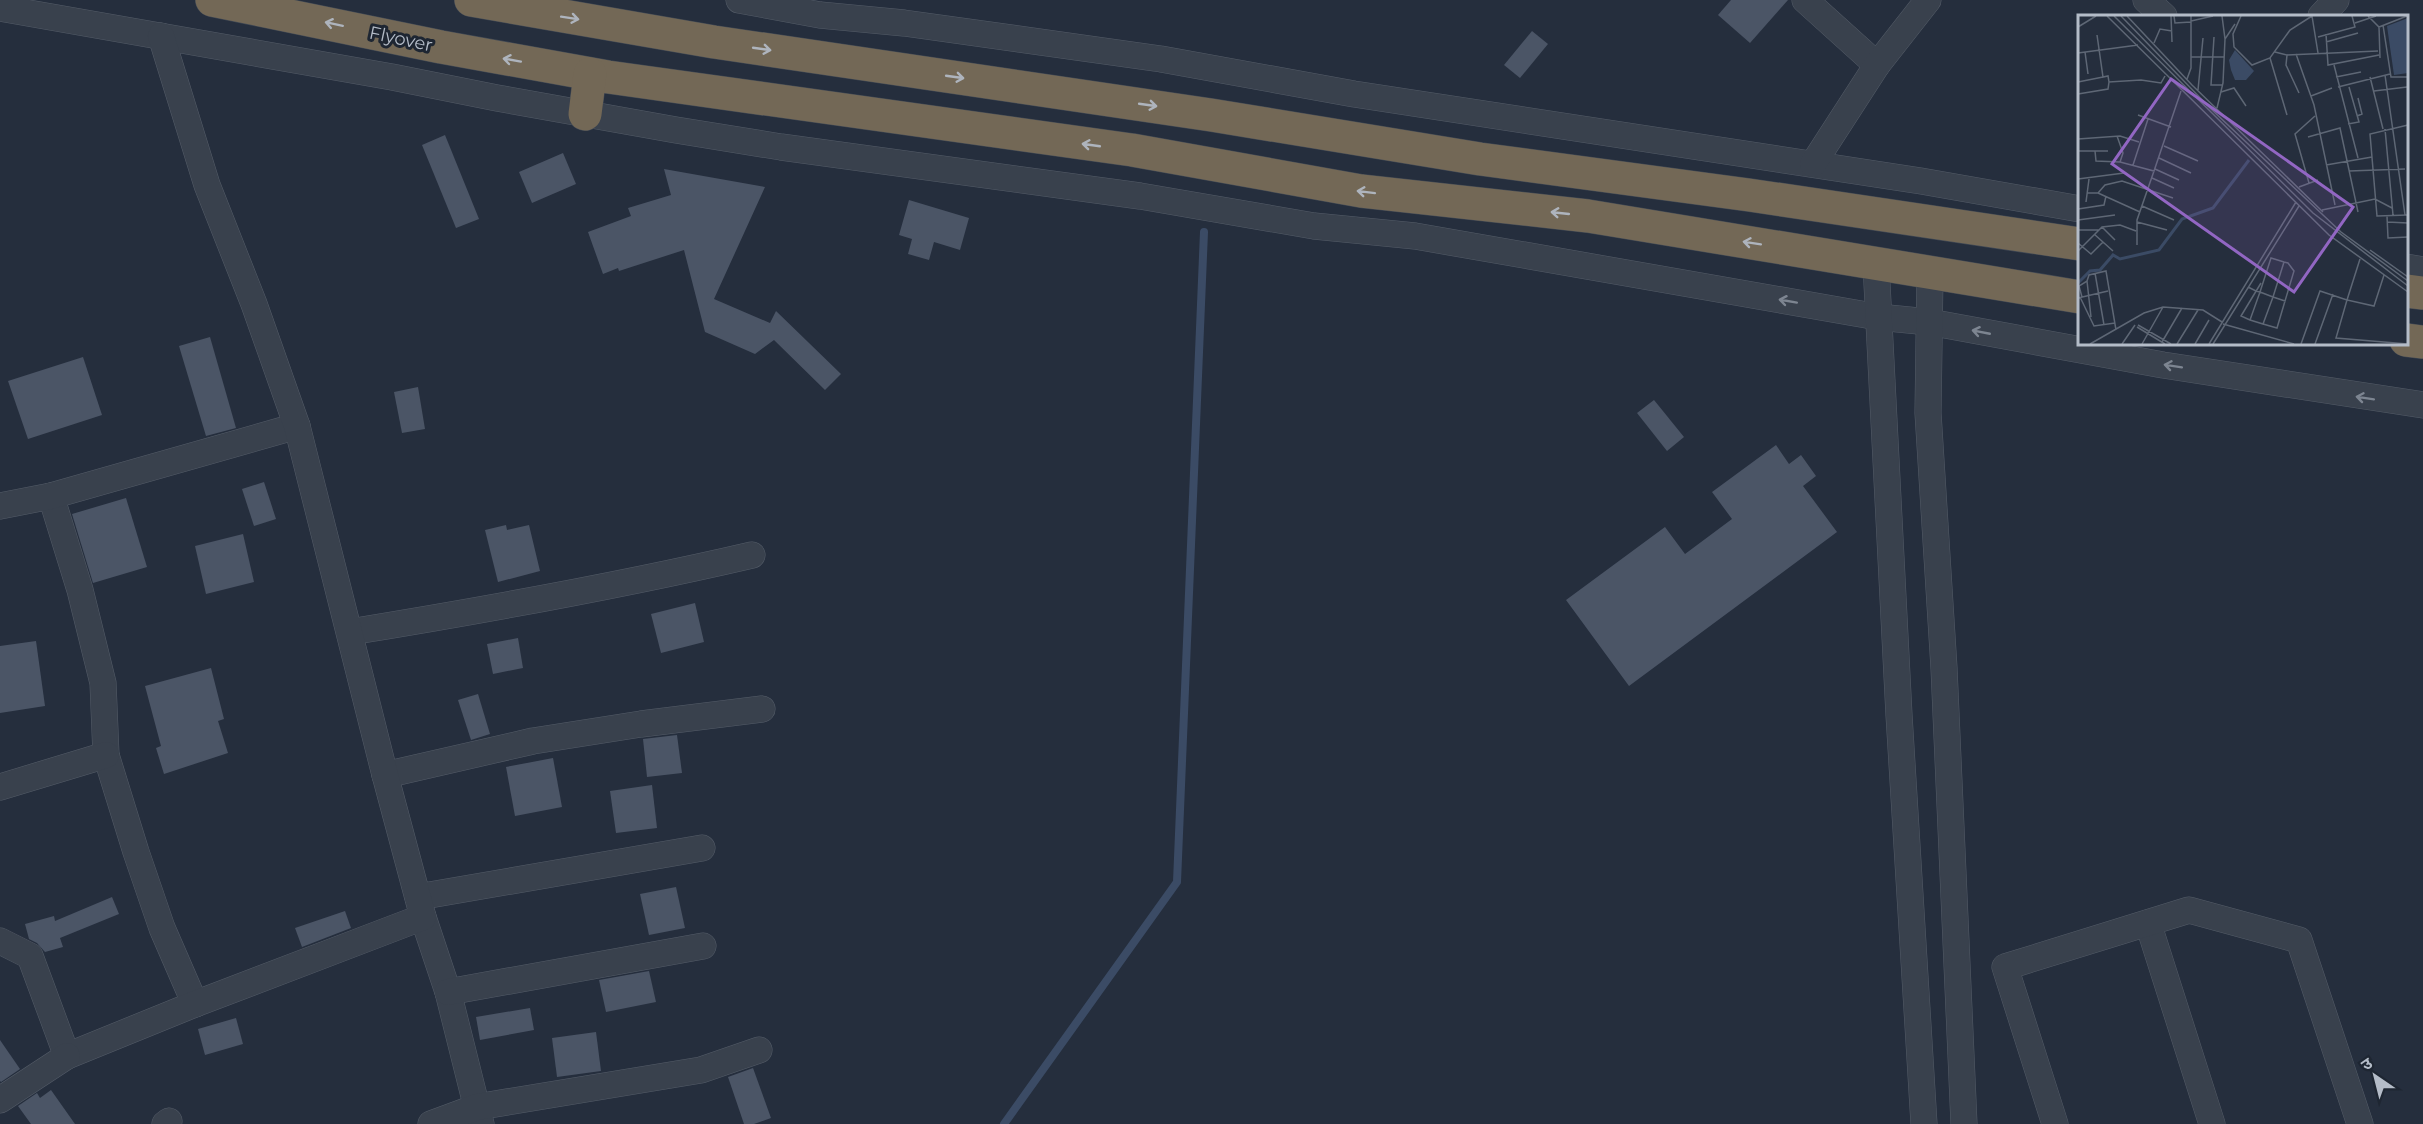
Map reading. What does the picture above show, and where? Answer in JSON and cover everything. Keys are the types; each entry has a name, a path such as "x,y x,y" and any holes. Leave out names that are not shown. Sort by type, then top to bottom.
{"highway":[{"name":"Flyover","path":"212,0 473,53 591,74 1132,150 1361,191 1588,216 2078,297"},
{"path":"471,0 527,5 714,42 1211,114 1480,159 1749,195 2078,244"},
{"path":"585,114 591,74"},
{"path":"2408,291 2423,293"},
{"path":"2408,340 2423,342"}],"street":[{"path":"739,0 820,15 904,23 1161,59 1354,93 1814,164 2078,209"},
{"path":"1805,0 1877,65"},
{"path":"1814,164 1877,65 1928,0"},
{"path":"2146,0 2163,15"},
{"path":"2322,15 2336,0"},
{"path":"0,8 392,77 585,114 781,147 1140,196 1314,226 1415,236 1878,317 1929,322 2163,365 2423,405"},
{"path":"161,36 207,185 254,304 297,426 385,775 421,907 448,992 479,1115"},
{"path":"1876,264 1924,1124"},
{"path":"2408,267 2423,270"},
{"path":"1930,273 1928,413 1944,668 1964,1124"},
{"path":"0,506 51,496 297,426"},
{"path":"51,496 80,590 103,683 106,755 158,917 195,1004"},
{"path":"350,632 476,612 650,579 752,555"},
{"path":"385,775 533,741 641,724 762,709"},
{"path":"0,787 106,755"},
{"path":"0,1100 68,1056 421,907 702,848"},
{"path":"2055,1124 2005,967 2189,910 2299,940 2360,1124"},
{"path":"2148,923 2212,1124"},
{"path":"0,941 30,956 68,1056"},
{"path":"448,992 703,946"},
{"path":"431,1124 701,1070 759,1050"}],"building":[{"path":"1731,0 1788,0 1750,43 1718,15"},
{"path":"1532,31 1548,44 1520,78 1504,65"},
{"path":"445,135 479,219 456,228 422,145"},
{"path":"563,153 576,184 532,203 519,172"},
{"path":"664,169 765,187 714,299 770,323 776,311 841,374 825,390 774,340 755,354 705,332 684,250 603,274 588,232 631,216 628,208 671,195"},
{"path":"909,200 969,218 960,250 934,242 929,260 908,254 912,239 899,235"},
{"path":"210,337 236,428 206,436 179,346"},
{"path":"83,357 102,415 28,439 8,381"},
{"path":"418,387 425,429 402,433 394,392"},
{"path":"1654,400 1684,437 1667,451 1637,413"},
{"path":"1776,445 1789,464 1801,455 1816,476 1803,486 1837,532 1629,686 1566,600 1665,527 1685,554 1732,519 1712,492"},
{"path":"264,482 276,519 254,526 242,489"},
{"path":"126,498 147,567 93,583 72,514"},
{"path":"506,525 507,530 529,525 540,571 498,582 485,530"},
{"path":"243,534 254,582 206,594 195,546"},
{"path":"695,603 704,642 661,653 651,614"},
{"path":"518,638 523,668 493,674 487,644"},
{"path":"36,641 45,706 0,713 0,646"},
{"path":"211,668 224,719 218,721 228,753 164,774 156,748 161,746 145,686"},
{"path":"478,694 490,734 471,740 458,700"},
{"path":"677,735 682,773 647,777 643,739"},
{"path":"553,758 562,807 515,816 506,767"},
{"path":"652,785 657,828 616,833 610,791"},
{"path":"676,887 685,928 649,935 640,894"},
{"path":"112,897 119,914 60,938 63,947 45,952 37,943 29,939 25,924 54,916 55,921"},
{"path":"345,911 351,928 302,947 295,928"},
{"path":"649,971 656,1002 606,1012 599,980"},
{"path":"530,1008 534,1030 480,1040 476,1017"},
{"path":"236,1018 243,1044 205,1055 198,1029"},
{"path":"596,1032 601,1071 557,1077 552,1038"},
{"path":"0,1040 20,1069 1,1082 0,1081"},
{"path":"753,1068 771,1118 754,1124 744,1124 728,1077"},
{"path":"51,1090 75,1124 31,1124 18,1106 37,1093 40,1098"}],"waterway":[{"path":"1004,1124 1177,882 1204,232"}]}
